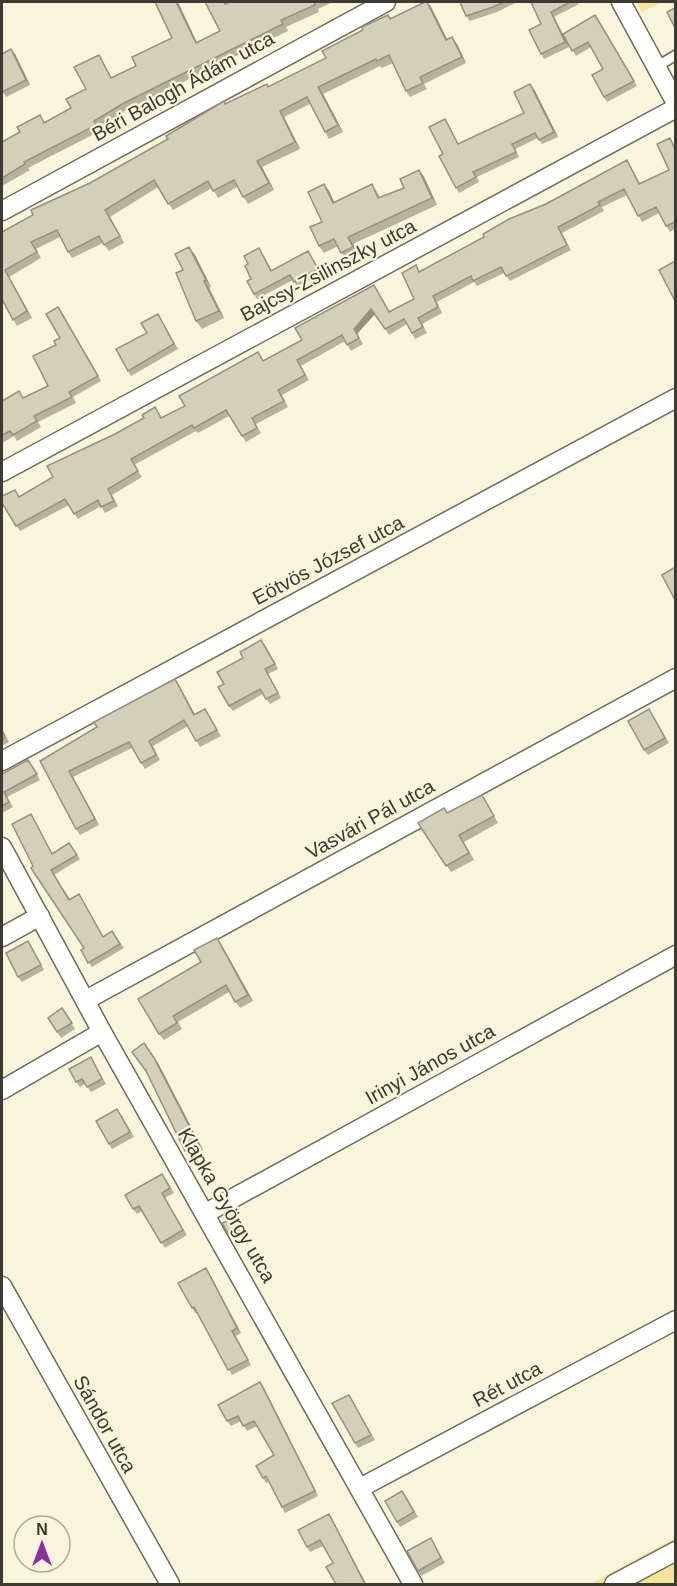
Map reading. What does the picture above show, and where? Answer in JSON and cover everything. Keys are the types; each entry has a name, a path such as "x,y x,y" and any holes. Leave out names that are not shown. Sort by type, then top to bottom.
{"street":[{"name":"Béri Balogh Ádám utca","path":"2,211 386,2"},
{"path":"621,2 675,103"},
{"name":"Bajcsy-Zsilinszky utca","path":"2,472 675,108"},
{"name":"Eötvös József utca","path":"2,761 675,398"},
{"name":"Vasvári Pál utca","path":"86,1000 675,678"},
{"name":"Klapka György utca","path":"2,847 102,1032 414,1584"},
{"path":"2,937 40,916"},
{"name":"Irinyi János utca","path":"206,1213 675,955"},
{"path":"2,1090 102,1032"},
{"name":"Sándor utca","path":"2,1286 170,1584"},
{"name":"Rét utca","path":"360,1488 675,1320"},
{"path":"614,1584 675,1551"}],"lane":[{"path":"656,67 675,55"}],"shaded area":[{"path":"636,2 662,2 642,12"},
{"path":"675,1538 675,1584 590,1584"}],"building":[{"path":"155,2 176,2 196,43 220,31 205,2 224,2 225,4 230,2 317,2 281,20 283,24 124,103 94,121 96,125 24,162 25,164 2,178 2,142 20,132 17,127 40,115 44,123 71,108 66,99 86,89 74,67 99,55 111,78 136,66 132,57 172,38"},
{"path":"425,2 446,40 452,37 462,57 420,77 423,83 406,91 389,55 318,87 338,125 325,132 307,97 280,111 295,142 257,161 269,183 243,197 234,180 213,191 208,181 168,204 154,180 105,210 120,236 104,245 99,236 68,252 57,230 31,242 37,252 5,270 27,311 13,320 2,299 2,232 33,215 31,210 90,183 168,139 166,136 224,101 225,104 267,84 268,87 326,58 322,51 363,30 362,27 388,15 390,19"},
{"path":"460,2 504,2 466,16"},
{"path":"531,2 570,2 551,12 565,42 541,54 529,30 541,24"},
{"path":"675,8 675,28 667,12"},
{"path":"595,15 634,81 604,97 592,75 603,69 588,42 572,51 563,34"},
{"path":"11,49 26,80 2,92 2,54"},
{"path":"530,84 554,132 539,140 535,133 512,144 516,152 473,172 476,177 456,188 439,156 443,154 429,127 445,119 458,144 524,113 514,92"},
{"path":"670,138 675,149 675,222 666,226 656,207 638,216 624,189 598,202 600,205 558,227 567,245 506,276 501,267 473,281 471,276 433,296 438,307 418,318 423,327 412,333 404,319 385,329 371,309 354,329 359,338 347,345 342,335 297,360 305,375 278,390 284,401 252,418 257,428 242,436 226,410 194,428 192,425 131,459 138,471 108,489 114,501 101,507 98,500 74,514 65,499 16,526 2,503 2,496 15,490 19,497 53,477 47,466 115,434 144,418 142,415 155,407 161,418 185,406 179,396 258,352 263,361 302,340 295,328 374,285 389,312 414,299 402,273 416,265 419,272 484,237 483,234 509,219 546,204 627,160 639,184 669,170 657,144"},
{"path":"419,170 432,198 348,237 353,247 341,253 334,239 319,246 310,227 322,222 308,192 324,184 333,203 372,184 378,198 404,188 400,179"},
{"path":"189,247 219,311 196,321 176,273 183,270 175,254"},
{"path":"259,248 271,271 308,251 318,269 294,282 290,275 254,294 247,281 251,279 245,266 248,264 244,256"},
{"path":"675,261 675,301 659,270"},
{"path":"58,307 98,376 69,392 72,397 34,416 37,421 13,435 10,431 2,435 2,401 19,391 23,398 48,386 33,356 56,345 54,341 60,338 46,314"},
{"path":"158,314 174,344 128,371 116,349 147,333 141,323"},
{"path":"675,567 675,600 662,575"},
{"path":"261,640 275,664 265,669 278,693 266,699 260,689 229,706 218,687 224,684 217,672 243,658 240,652"},
{"path":"175,679 194,715 205,709 217,730 196,741 184,720 149,741 156,755 141,763 129,742 69,771 95,819 76,829 40,761 97,727 94,722"},
{"path":"649,709 665,738 644,750 628,721"},
{"path":"28,760 37,774 4,792 9,802 2,806 2,774"},
{"path":"482,795 494,816 459,835 469,853 446,866 418,823 444,808 447,813"},
{"path":"31,814 52,854 69,843 77,855 51,870 69,900 79,894 103,937 112,931 120,944 88,963 81,950 84,948 31,868 33,866 12,824"},
{"path":"217,938 248,995 235,1002 226,985 173,1016 177,1023 159,1034 138,999 201,962 194,950"},
{"path":"28,941 41,965 18,977 6,953"},
{"path":"62,1008 72,1023 57,1032 48,1018"},
{"path":"144,1043 199,1145 185,1151 146,1071 132,1052"},
{"path":"91,1057 102,1079 87,1087 82,1079 76,1082 69,1069"},
{"path":"117,1109 130,1132 109,1144 96,1121"},
{"path":"162,1174 170,1188 162,1193 183,1230 161,1243 139,1206 133,1209 125,1195"},
{"path":"233,1218 239,1230 229,1235 222,1223"},
{"path":"206,1268 237,1328 232,1331 248,1360 228,1370 194,1307 192,1308 178,1283"},
{"path":"260,1382 315,1491 282,1507 266,1476 263,1478 256,1466 274,1455 254,1421 243,1426 238,1416 227,1421 218,1405"},
{"path":"349,1395 371,1435 355,1443 332,1403"},
{"path":"402,1491 414,1512 397,1522 385,1501"},
{"path":"329,1514 365,1584 336,1584 326,1567 333,1563 320,1540 307,1547 298,1530"},
{"path":"431,1538 441,1558 418,1571 407,1551"}]}
